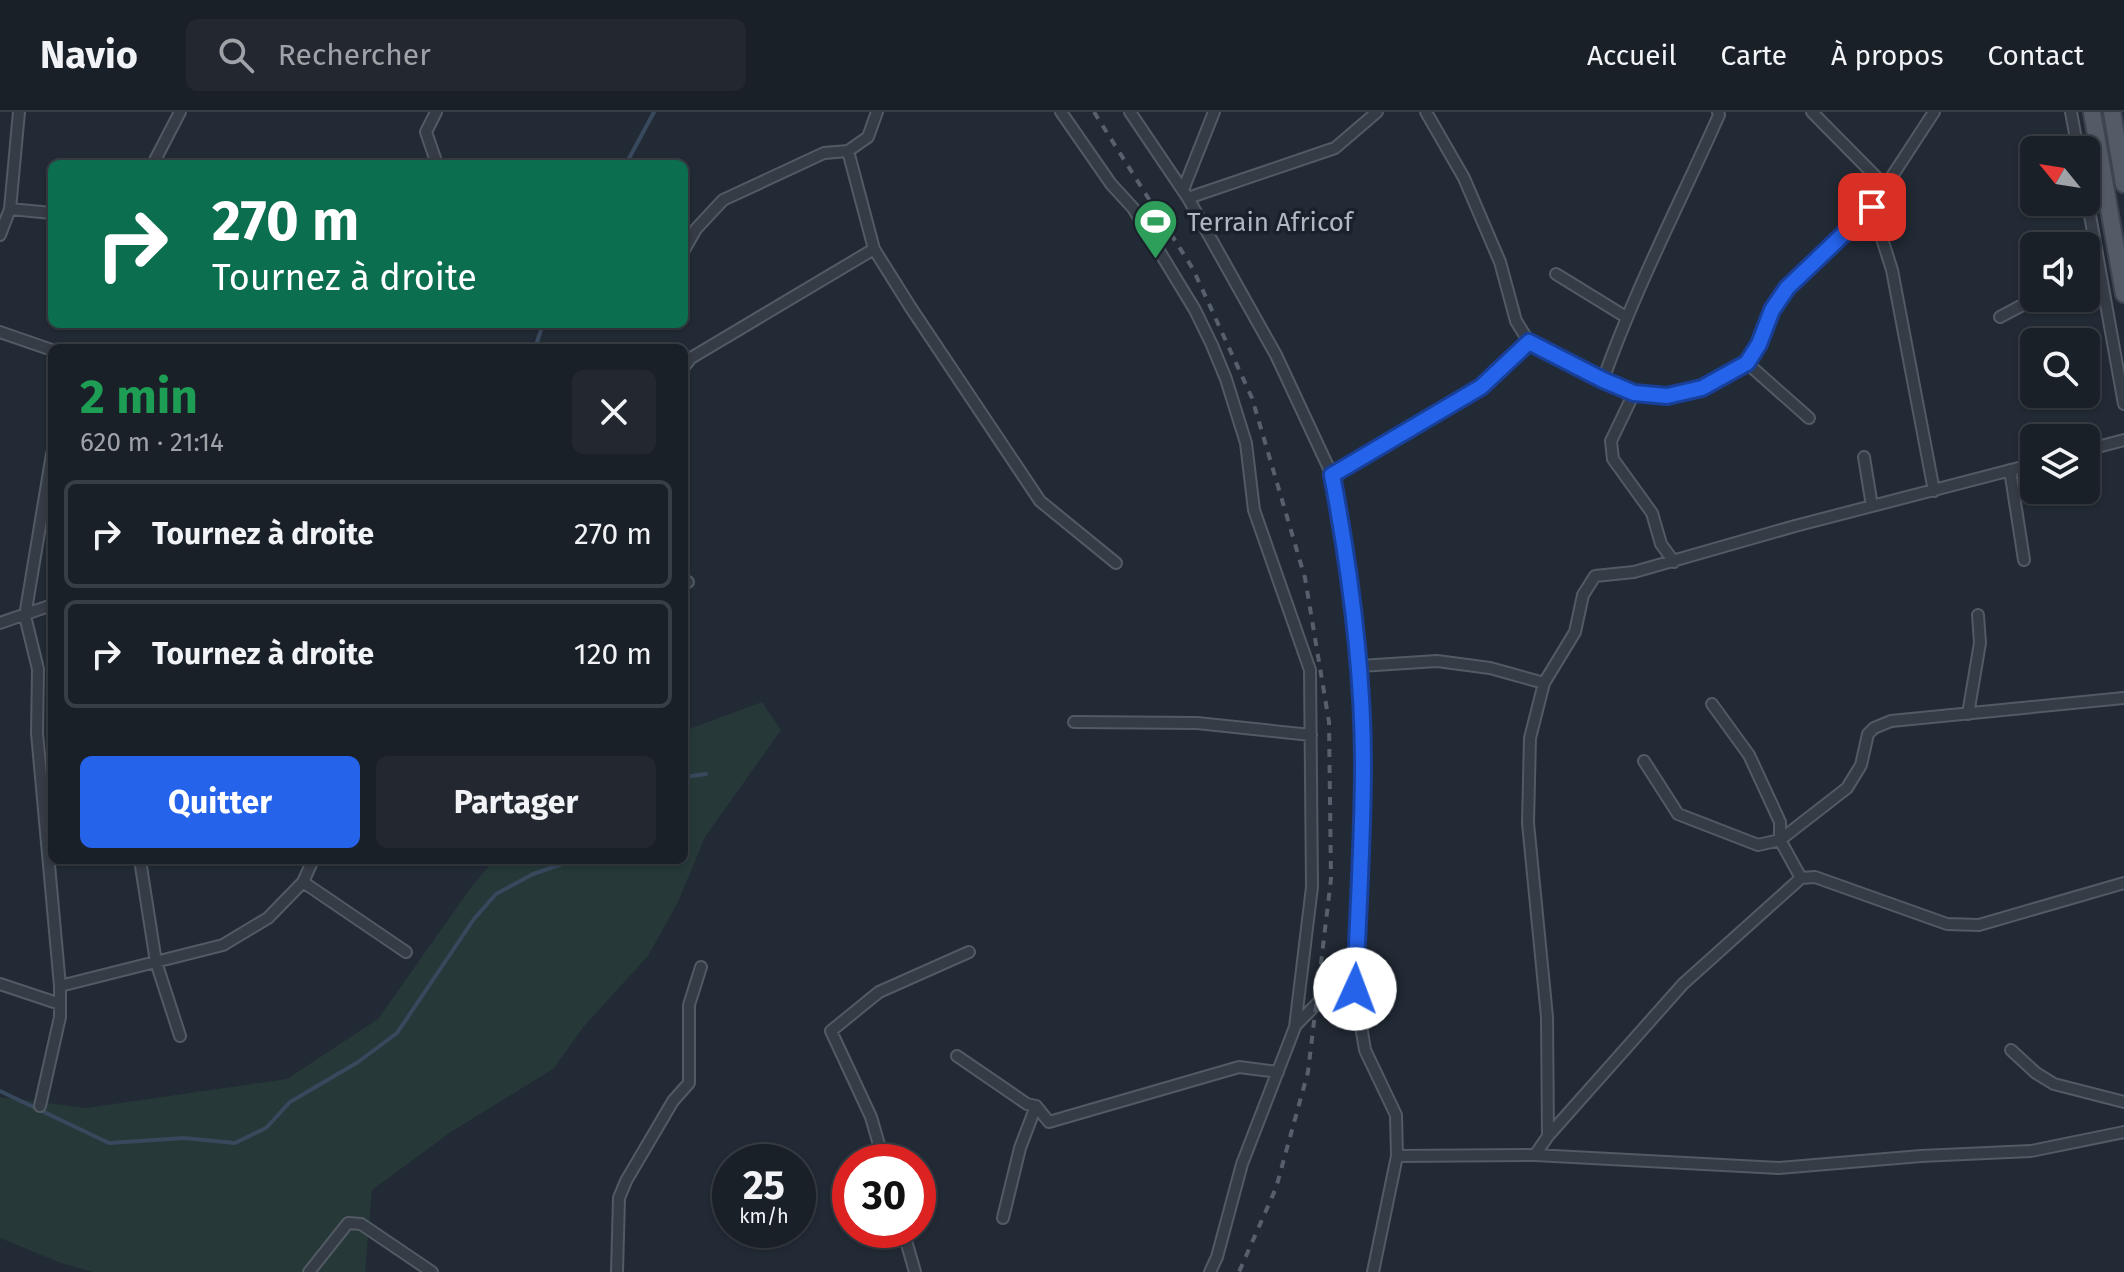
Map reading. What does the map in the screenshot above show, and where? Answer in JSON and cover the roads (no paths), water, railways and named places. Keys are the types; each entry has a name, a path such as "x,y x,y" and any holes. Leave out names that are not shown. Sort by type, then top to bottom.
{"main road":[{"path":"2092,112 2124,294"},
{"path":"2112,112 2124,184"}],"street":[{"path":"155,160 180,112"},
{"path":"436,112 426,132 436,160"},
{"path":"688,243 696,229 723,200 824,153 848,151 868,137 877,112"},
{"path":"1061,112 1111,184 1133,208 1195,310 1217,356 1246,443 1254,510 1310,670 1312,887 1295,1027 1242,1164 1217,1257 1210,1272"},
{"path":"1130,112 1185,194 1276,355 1332,475 1345,544 1360,666 1363,764 1355,989 1365,1050 1396,1115 1397,1156 1373,1272"},
{"path":"1185,194 1214,112"},
{"path":"1185,194 1335,148 1377,112"},
{"path":"1426,112 1464,178 1500,262 1516,321 1529,342 1634,393 1667,396 1702,388 1747,363 1759,344 1772,310 1787,288 1872,207 1934,112"},
{"path":"1603,380 1626,317 1718,112"},
{"path":"1812,112 1886,187"},
{"path":"2071,112 2075,136"},
{"path":"0,235 10,209 15,114"},
{"path":"848,151 874,249 911,308 1040,501 1116,563"},
{"path":"1872,207 1892,270 1934,491"},
{"path":"10,209 48,213"},
{"path":"2090,216 2124,404"},
{"path":"688,362 874,249"},
{"path":"1556,274 1626,317"},
{"path":"2000,317 2020,306"},
{"path":"0,332 48,349"},
{"path":"1332,475 1481,387 1529,342"},
{"path":"1747,363 1809,418"},
{"path":"1634,393 1611,441 1613,459 1652,513 1661,544 1674,562"},
{"path":"2100,446 2124,440"},
{"path":"1864,457 1872,506"},
{"path":"1548,1136 1547,1017 1528,823 1530,738 1544,683 1575,632 1583,595 1595,576 1634,572 1674,562 1795,526 2020,468"},
{"path":"2010,470 2024,560"},
{"path":"48,478 25,616 38,669 37,733 48,854"},
{"path":"0,623 48,607"},
{"path":"1968,714 1980,643 1978,615"},
{"path":"1360,666 1437,661 1490,668 1544,683"},
{"path":"1644,761 1678,814 1758,845 1780,840 1847,788 1861,765 1868,734 1891,721 2124,698"},
{"path":"1712,704 1749,755 1780,822 1780,840 1801,878"},
{"path":"1074,722 1197,723 1311,735"},
{"path":"40,1106 60,1017 49,864"},
{"path":"141,864 156,962 180,1036"},
{"path":"60,986 223,945 268,918 303,882 311,864"},
{"path":"1535,1155 1548,1136 1683,984 1801,878 1815,877 1947,924 1979,925 2124,883"},
{"path":"303,882 406,952"},
{"path":"879,1144 871,1117 831,1031 879,992 969,952"},
{"path":"1295,1027 1356,964"},
{"path":"617,1272 619,1198 673,1101 689,1083 689,1005 701,967"},
{"path":"0,984 60,1004"},
{"path":"2011,1050 2036,1073 2054,1084 2124,1102"},
{"path":"957,1056 1027,1104 1036,1106 1049,1122 1239,1067 1278,1072"},
{"path":"1003,1218 1020,1148 1036,1106"},
{"path":"1397,1156 1535,1155 1779,1168 1921,1156 2031,1151 2124,1132"},
{"path":"309,1272 348,1223 361,1224 432,1272"},
{"path":"908,1248 915,1272"}],"waterway":[{"path":"628,160 654,112"},
{"path":"536,344 542,328"},
{"path":"688,776 706,774"},
{"path":"0,1091 109,1143 184,1138 235,1143 266,1128 290,1102 358,1062 397,1033 474,919 496,894 533,874 562,864"}],"railway":[{"path":"1094,112 1193,269 1252,398 1305,578 1329,722 1331,879 1308,1072 1276,1188 1239,1272"}],"place":[{"name":"Terrain Africof","path":"1156,261"}]}
